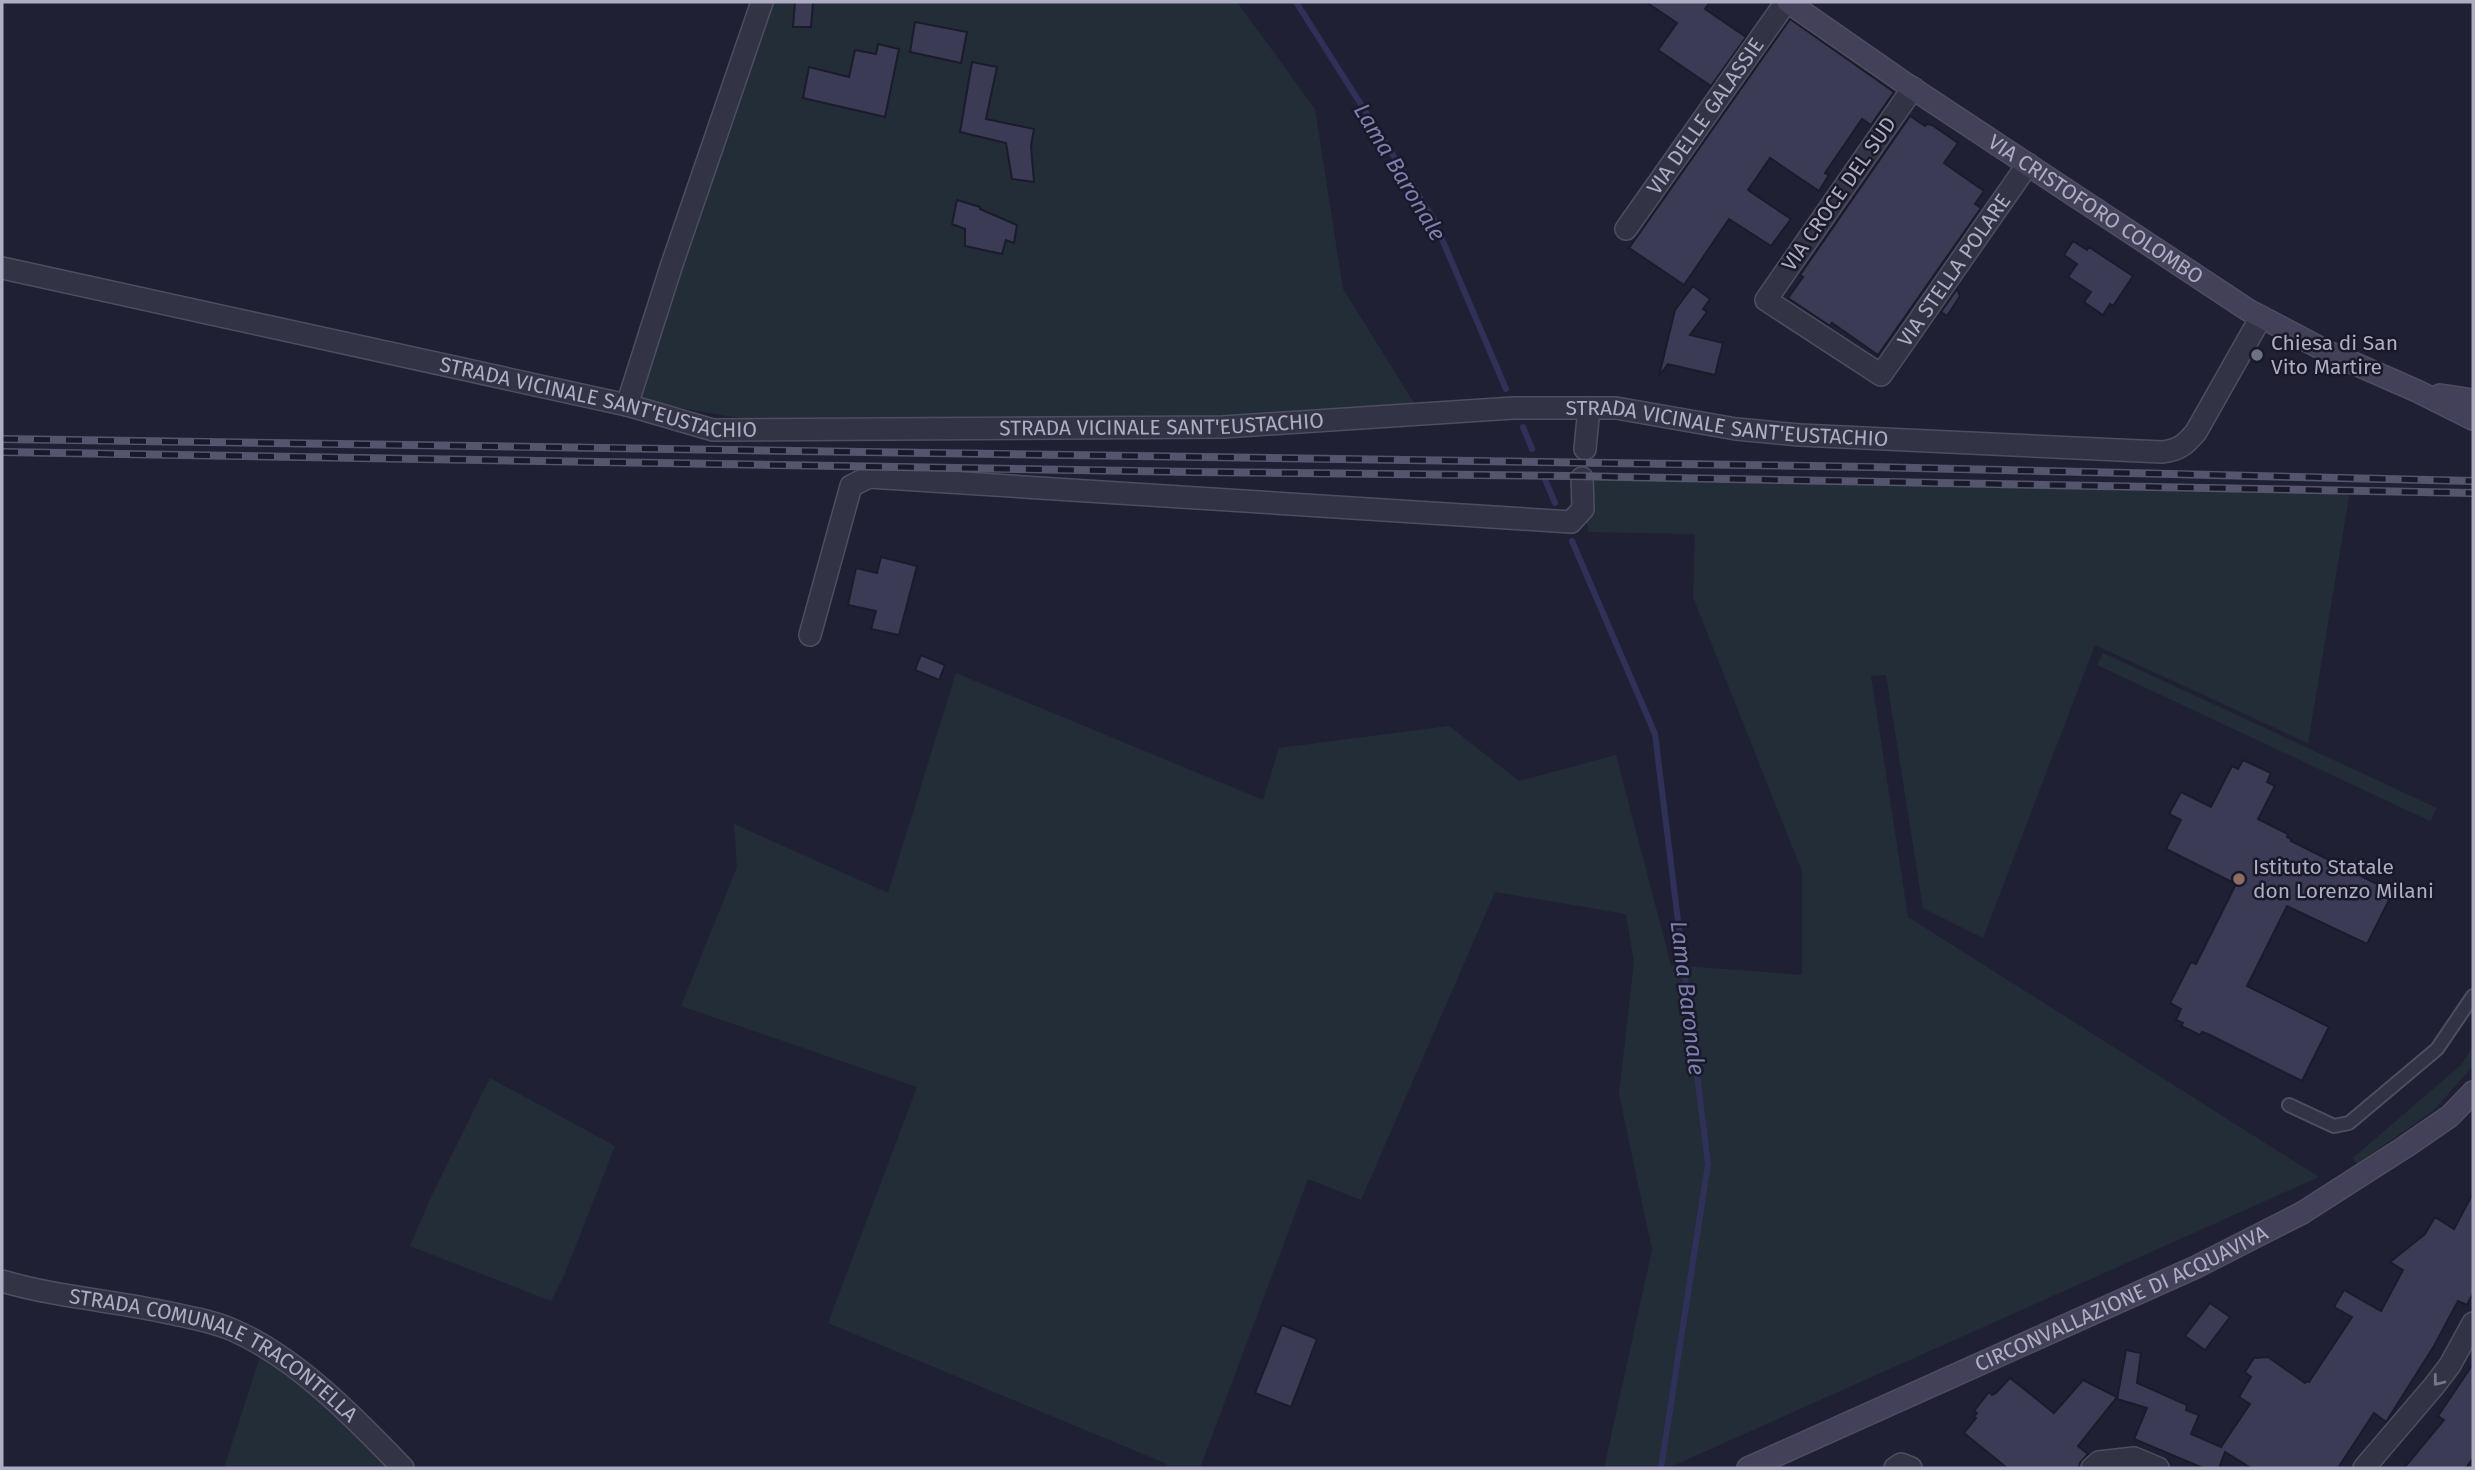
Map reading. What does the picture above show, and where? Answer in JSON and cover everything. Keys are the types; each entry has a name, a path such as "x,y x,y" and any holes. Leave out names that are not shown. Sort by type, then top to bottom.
{"main road":[{"name":"VIA CRISTOFORO COLOMBO","path":"1787,2 2261,317 2328,352 2417,391"},
{"path":"2417,391 2473,400"},
{"path":"2417,391 2473,419"},
{"name":"CIRCONVALLAZIONE DI ACQUAVIVA","path":"1748,1468 2196,1267 2278,1225 2361,1177 2405,1147 2450,1116 2473,1092"}],"street":[{"path":"627,405 671,267 762,2"},
{"name":"VIA DELLE GALASSIE","path":"1626,229 1787,2"},
{"name":"VIA CROCE DEL SUD","path":"1881,375 1766,300 1913,88"},
{"name":"VIA STELLA POLARE","path":"1881,375 2028,164"},
{"name":"STRADA VICINALE SANT'EUSTACHIO","path":"2,268 627,405 713,430 1223,427 1513,408 1616,408 1736,429 1800,435 2162,452 2178,450 2196,432 2261,317"},
{"path":"1585,449 1589,408"},
{"path":"810,635 850,486 869,477 1570,522 1583,509 1582,478"},
{"name":"STRADA COMUNALE TRACONTELLA","path":"2,1281 153,1309 233,1330 264,1345 312,1382 403,1468"},
{"path":"2364,1468 2450,1365 2473,1323"},
{"path":"2092,1468 2099,1462 2134,1458 2158,1468"}],"lane":[{"path":"2289,1105 2334,1126 2349,1124 2437,1049 2473,996"}],"shaded area":[{"path":"760,2 1237,2 1315,109 1343,289 1414,403 1301,418 765,421 631,399"},
{"path":"1582,478 2350,491 2308,743 2095,645 1983,938 1923,908 1886,675 1871,676 1908,917 2319,1177 1668,1468 1604,1468 1652,1250 1619,1094 1634,962 1626,914 1495,892 1361,1200 1308,1179 1200,1468 1166,1468 1167,1464 828,1323 917,1087 681,1006 737,867 734,824 888,893 956,673 1263,800 1279,748 1449,726 1519,781 1616,755 1671,965 1802,975 1802,871 1693,597 1695,534 1588,532"},
{"path":"2103,653 2437,808 2430,821 2097,665"},
{"path":"2473,1046 2473,1066 2434,1110 2357,1164 2353,1158 2461,1065"},
{"path":"490,1078 615,1146 565,1273 551,1301 410,1246 431,1197"},
{"path":"264,1345 402,1468 224,1468"}],"building":[{"path":"795,2 813,2 811,27 793,27"},
{"path":"1646,2 1710,2 1705,9 1746,37 1711,86 1658,50 1677,23"},
{"path":"1790,19 1894,92 1871,125 1862,119 1825,173 1829,175 1819,191 1770,158 1748,190 1791,219 1771,246 1729,219 1684,285 1629,248"},
{"path":"915,22 967,32 961,63 910,52"},
{"path":"878,44 899,49 885,117 803,98 809,67 849,77 855,50 876,54"},
{"path":"972,62 997,67 986,119 1034,129 1031,146 1034,182 1012,179 1006,143 960,132"},
{"path":"1910,116 1925,126 1932,125 1958,143 1944,163 1984,191 1975,204 1981,208 1878,355 1832,323 1830,326 1788,298 1803,277 1800,275"},
{"path":"957,200 980,207 1017,225 1014,243 1006,240 1002,254 965,246 965,229 952,224"},
{"path":"2073,241 2087,250 2089,247 2133,276 2113,306 2110,304 2103,315 2084,302 2091,292 2068,277 2077,264 2064,255"},
{"path":"1693,286 1710,299 1703,309 1707,312 1690,335 1723,343 1715,375 1668,364 1659,376 1675,310"},
{"path":"1957,289 1960,296 1947,316 1941,312"},
{"path":"881,557 917,566 899,635 871,629 876,611 848,605 856,568 877,573"},
{"path":"921,655 945,665 939,680 915,670"},
{"path":"2243,760 2271,773 2267,782 2275,786 2258,819 2288,834 2287,837 2291,841 2393,892 2367,944 2287,906 2247,986 2329,1027 2302,1081 2208,1034 2202,1032 2200,1035 2181,1026 2183,1023 2176,1020 2181,1009 2170,1003 2191,962 2196,964 2236,884 2166,849 2181,820 2169,814 2181,792 2211,807 2232,766 2238,769"},
{"path":"2473,1193 2473,1293 2467,1305 2458,1301 2434,1346 2386,1422 2374,1413 2338,1468 2251,1468 2225,1452 2219,1468 2203,1468 2134,1439 2147,1408 2117,1399 2126,1350 2141,1353 2137,1383 2187,1405 2186,1410 2199,1415 2191,1434 2221,1447 2250,1404 2239,1397 2251,1377 2245,1372 2254,1358 2268,1357 2305,1383 2309,1382 2352,1317 2334,1307 2344,1290 2381,1311 2403,1270 2390,1262 2425,1234 2435,1217 2454,1229"},
{"path":"2210,1303 2230,1317 2205,1350 2185,1336"},
{"path":"1282,1325 1317,1339 1291,1407 1255,1393"},
{"path":"2473,1364 2473,1458 2466,1468 2404,1468 2444,1420 2438,1416"},
{"path":"2010,1378 2054,1413 2083,1380 2117,1397 2078,1446 2088,1454 2079,1468 2007,1468 1964,1433 1976,1418 1974,1417 1977,1413 1974,1411 1989,1392 1992,1395 1996,1393"}],"waterway":[{"name":"Lama Baronale","path":"1296,2 1433,218 1506,389"},
{"name":"Lama Baronale","path":"1523,427 1532,449"},
{"name":"Lama Baronale","path":"1544,477 1555,503"},
{"name":"Lama Baronale","path":"1572,541 1655,734 1708,1164 1661,1468"}],"railway":[{"path":"2,439 1872,467 2473,481"},
{"path":"2,452 2473,493"}],"place":[{"name":"Chiesa di San Vito Martire","path":"2257,355"},
{"name":"Istituto Statale don Lorenzo Milani","path":"2239,879"}]}
